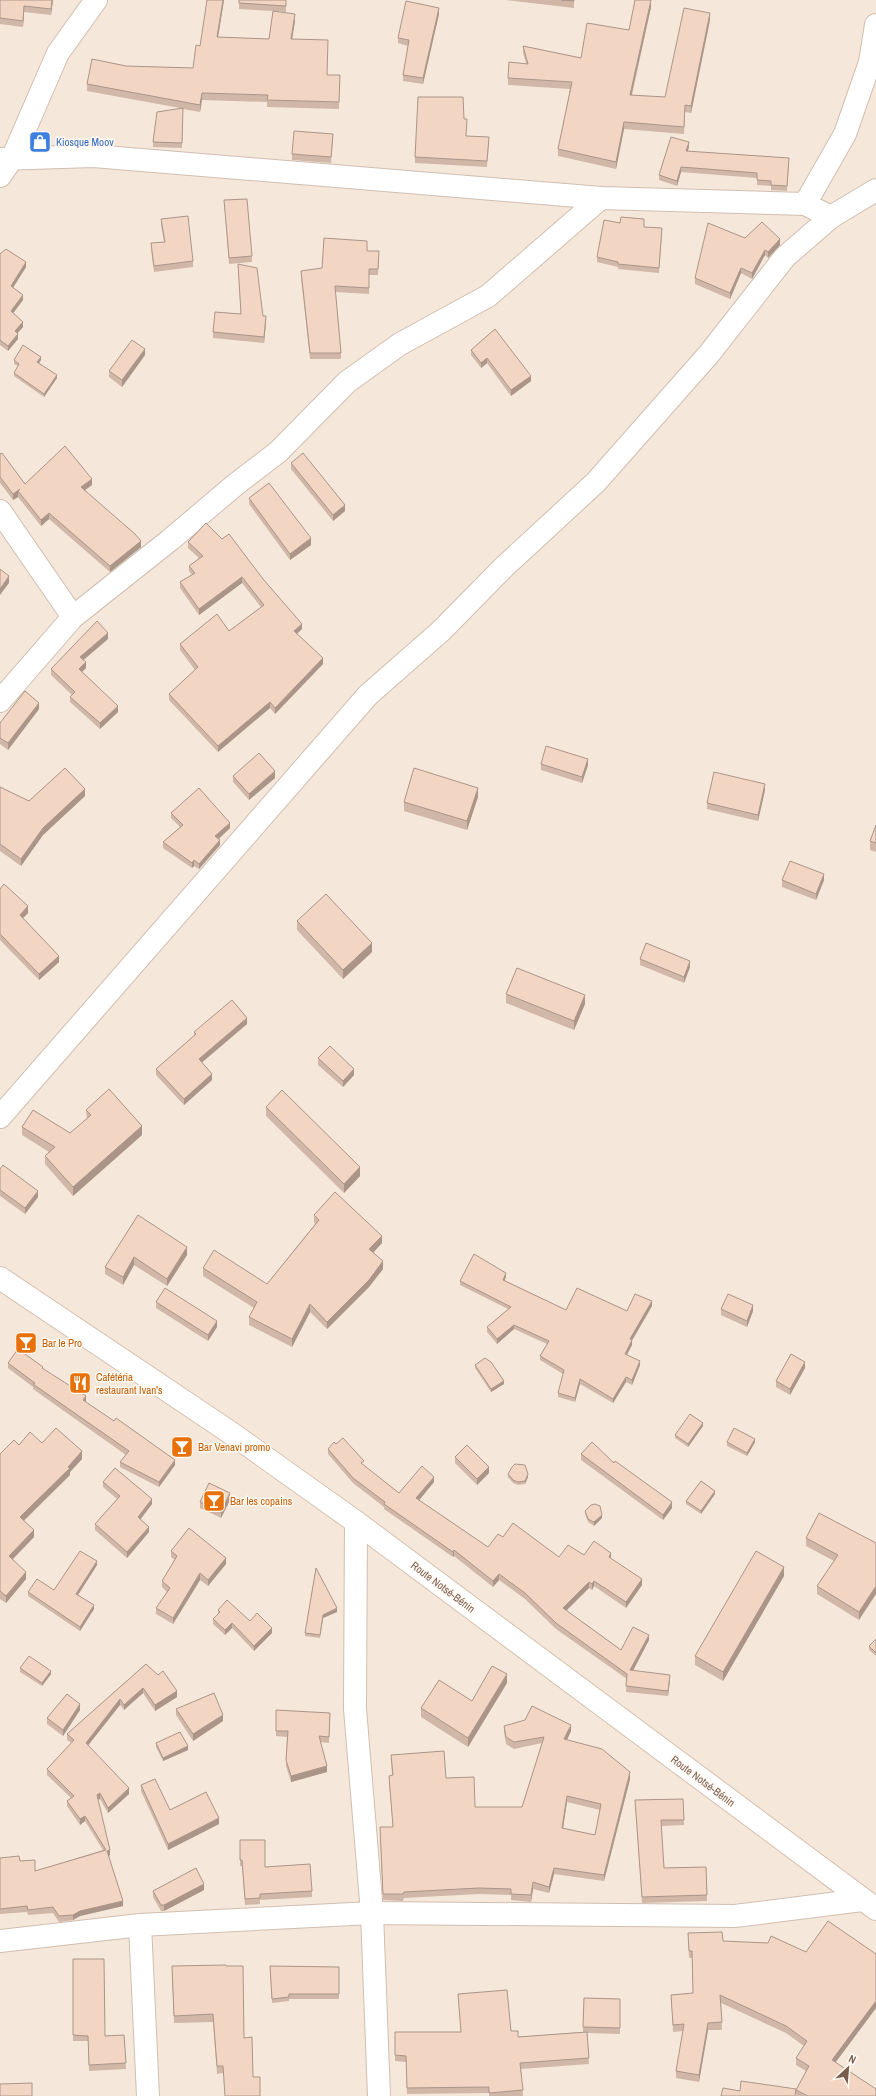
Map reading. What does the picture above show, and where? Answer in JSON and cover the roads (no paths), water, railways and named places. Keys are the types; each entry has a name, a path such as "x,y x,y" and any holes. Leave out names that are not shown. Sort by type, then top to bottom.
{"street":[{"path":"4,165 58,54 96,0"},
{"path":"805,204 845,134 870,62 876,26"},
{"path":"4,165 93,156 601,198 805,204 831,217"},
{"path":"0,1116 368,695 441,631 504,567 596,482 709,354 785,257 831,217 876,190"},
{"path":"0,701 73,617 170,540 234,485 278,452 347,382 400,344 488,296 601,198"},
{"path":"0,511 73,617"},
{"name":"Route Notsé-Bénin","path":"0,1278 230,1433 356,1522 869,1904"},
{"path":"356,1522 355,1709 372,1913 379,2096"},
{"path":"0,1941 140,1925 372,1913 735,1916 869,1904"},
{"path":"140,1925 148,2096"}],"place":[{"name":"Kiosque Moov","path":"40,142"},
{"name":"Bar le Pro","path":"26,1343"},
{"name":"Cafétéria restaurant Ivan's","path":"80,1383"},
{"name":"Bar Venavi promo","path":"182,1447"},
{"name":"Bar les copains","path":"214,1501"}]}
